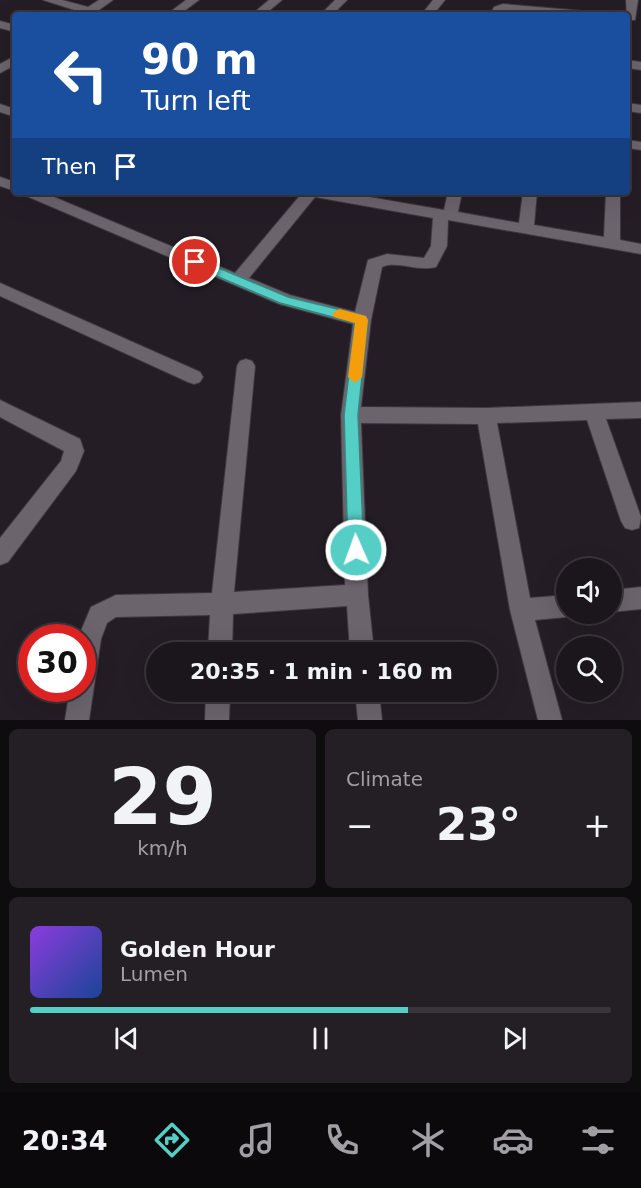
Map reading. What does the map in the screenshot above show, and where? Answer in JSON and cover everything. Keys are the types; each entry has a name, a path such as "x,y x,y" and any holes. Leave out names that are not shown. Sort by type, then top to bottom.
{"street":[{"path":"49,0 84,12"},
{"path":"89,12 107,0"},
{"path":"176,12 193,0"},
{"path":"261,12 276,0"},
{"path":"329,12 341,0"},
{"path":"429,12 439,0"},
{"path":"632,0 633,19"},
{"path":"498,12 500,8 513,4 565,12"},
{"path":"36,195 285,300 362,320"},
{"path":"238,280 310,195"},
{"path":"347,195 370,197 445,216 641,249"},
{"path":"361,642 357,595 351,415 362,320 374,264 384,258 422,265 430,263 439,246 445,216 454,195"},
{"path":"526,230 530,195"},
{"path":"612,245 613,195"},
{"path":"0,289 194,377"},
{"path":"220,642 222,604 246,366"},
{"path":"0,408 63,438 73,445 74,451 69,465 0,555"},
{"path":"351,415 486,416 641,410"},
{"path":"594,412 632,521"},
{"path":"486,416 521,610 550,720"},
{"path":"94,624 108,609 116,606 222,604 357,595"},
{"path":"622,600 641,598"},
{"path":"521,610 556,607"},
{"path":"77,720 80,702"},
{"path":"217,720 218,702"},
{"path":"368,702 370,720"}],"slow traffic":[{"path":"339,314 362,320 355,377"}],"route":[{"path":"195,262 285,300 362,320 351,415 356,550"}]}
